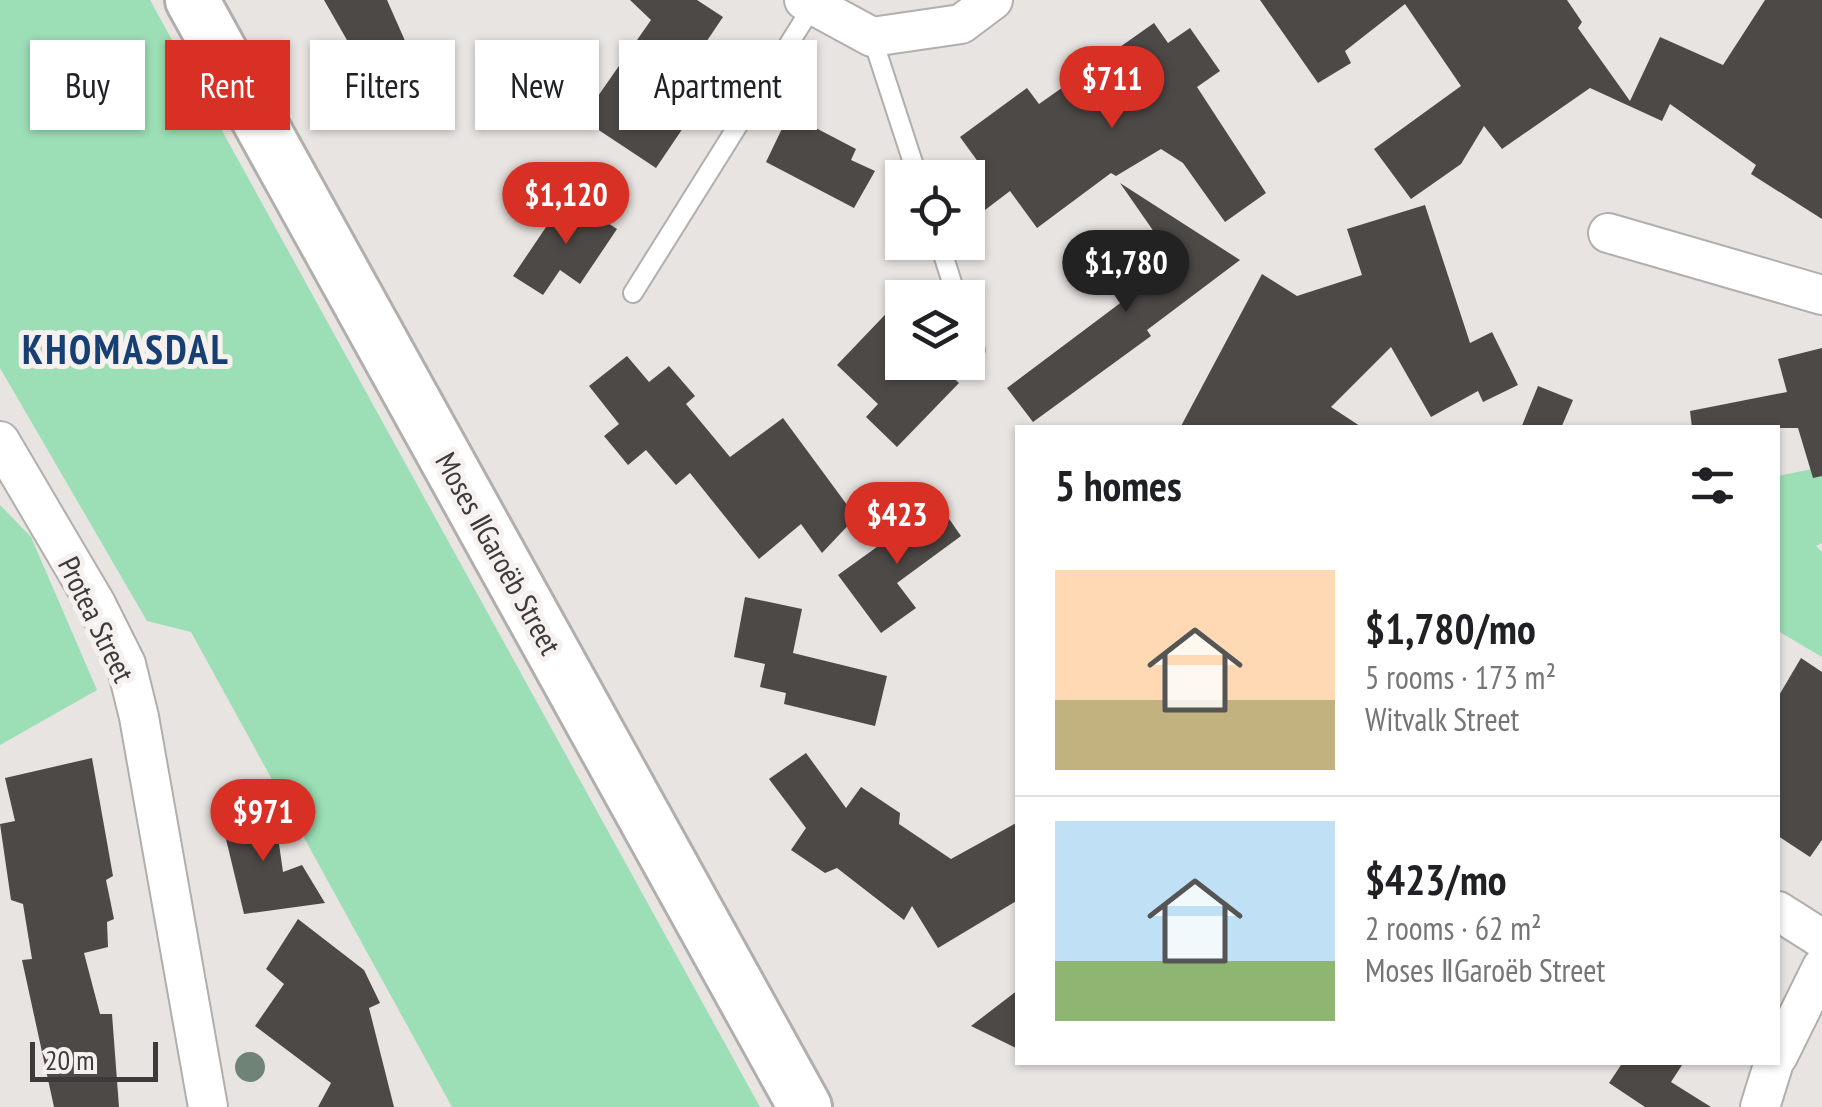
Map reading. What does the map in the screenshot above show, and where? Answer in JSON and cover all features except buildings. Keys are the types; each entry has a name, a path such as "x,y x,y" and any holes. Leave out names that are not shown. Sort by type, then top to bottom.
{"main road":[{"name":"Moses ǁGaroëb Street","path":"192,0 806,1107"}],"street":[{"path":"808,4 872,37 961,24 994,0"},
{"path":"1608,233 1822,295"},
{"name":"Protea Street","path":"0,440 126,664 140,717 208,1107"},
{"path":"1780,912 1822,940"},
{"path":"1780,1051 1822,966"},
{"path":"1760,1107 1774,1065"}],"lane":[{"path":"632,293 808,4"},
{"path":"872,37 912,160"}],"green space":[{"path":"0,0 150,0 172,40 165,40 165,130 222,130 760,1107 452,1107 191,632 147,621 0,368"},
{"path":"1822,467 1822,543 1816,546 1822,552 1822,657 1780,632 1780,476"},
{"path":"0,505 31,537 97,690 0,745"}],"district":[{"name":"KHOMASDAL","path":"126,349"}]}
